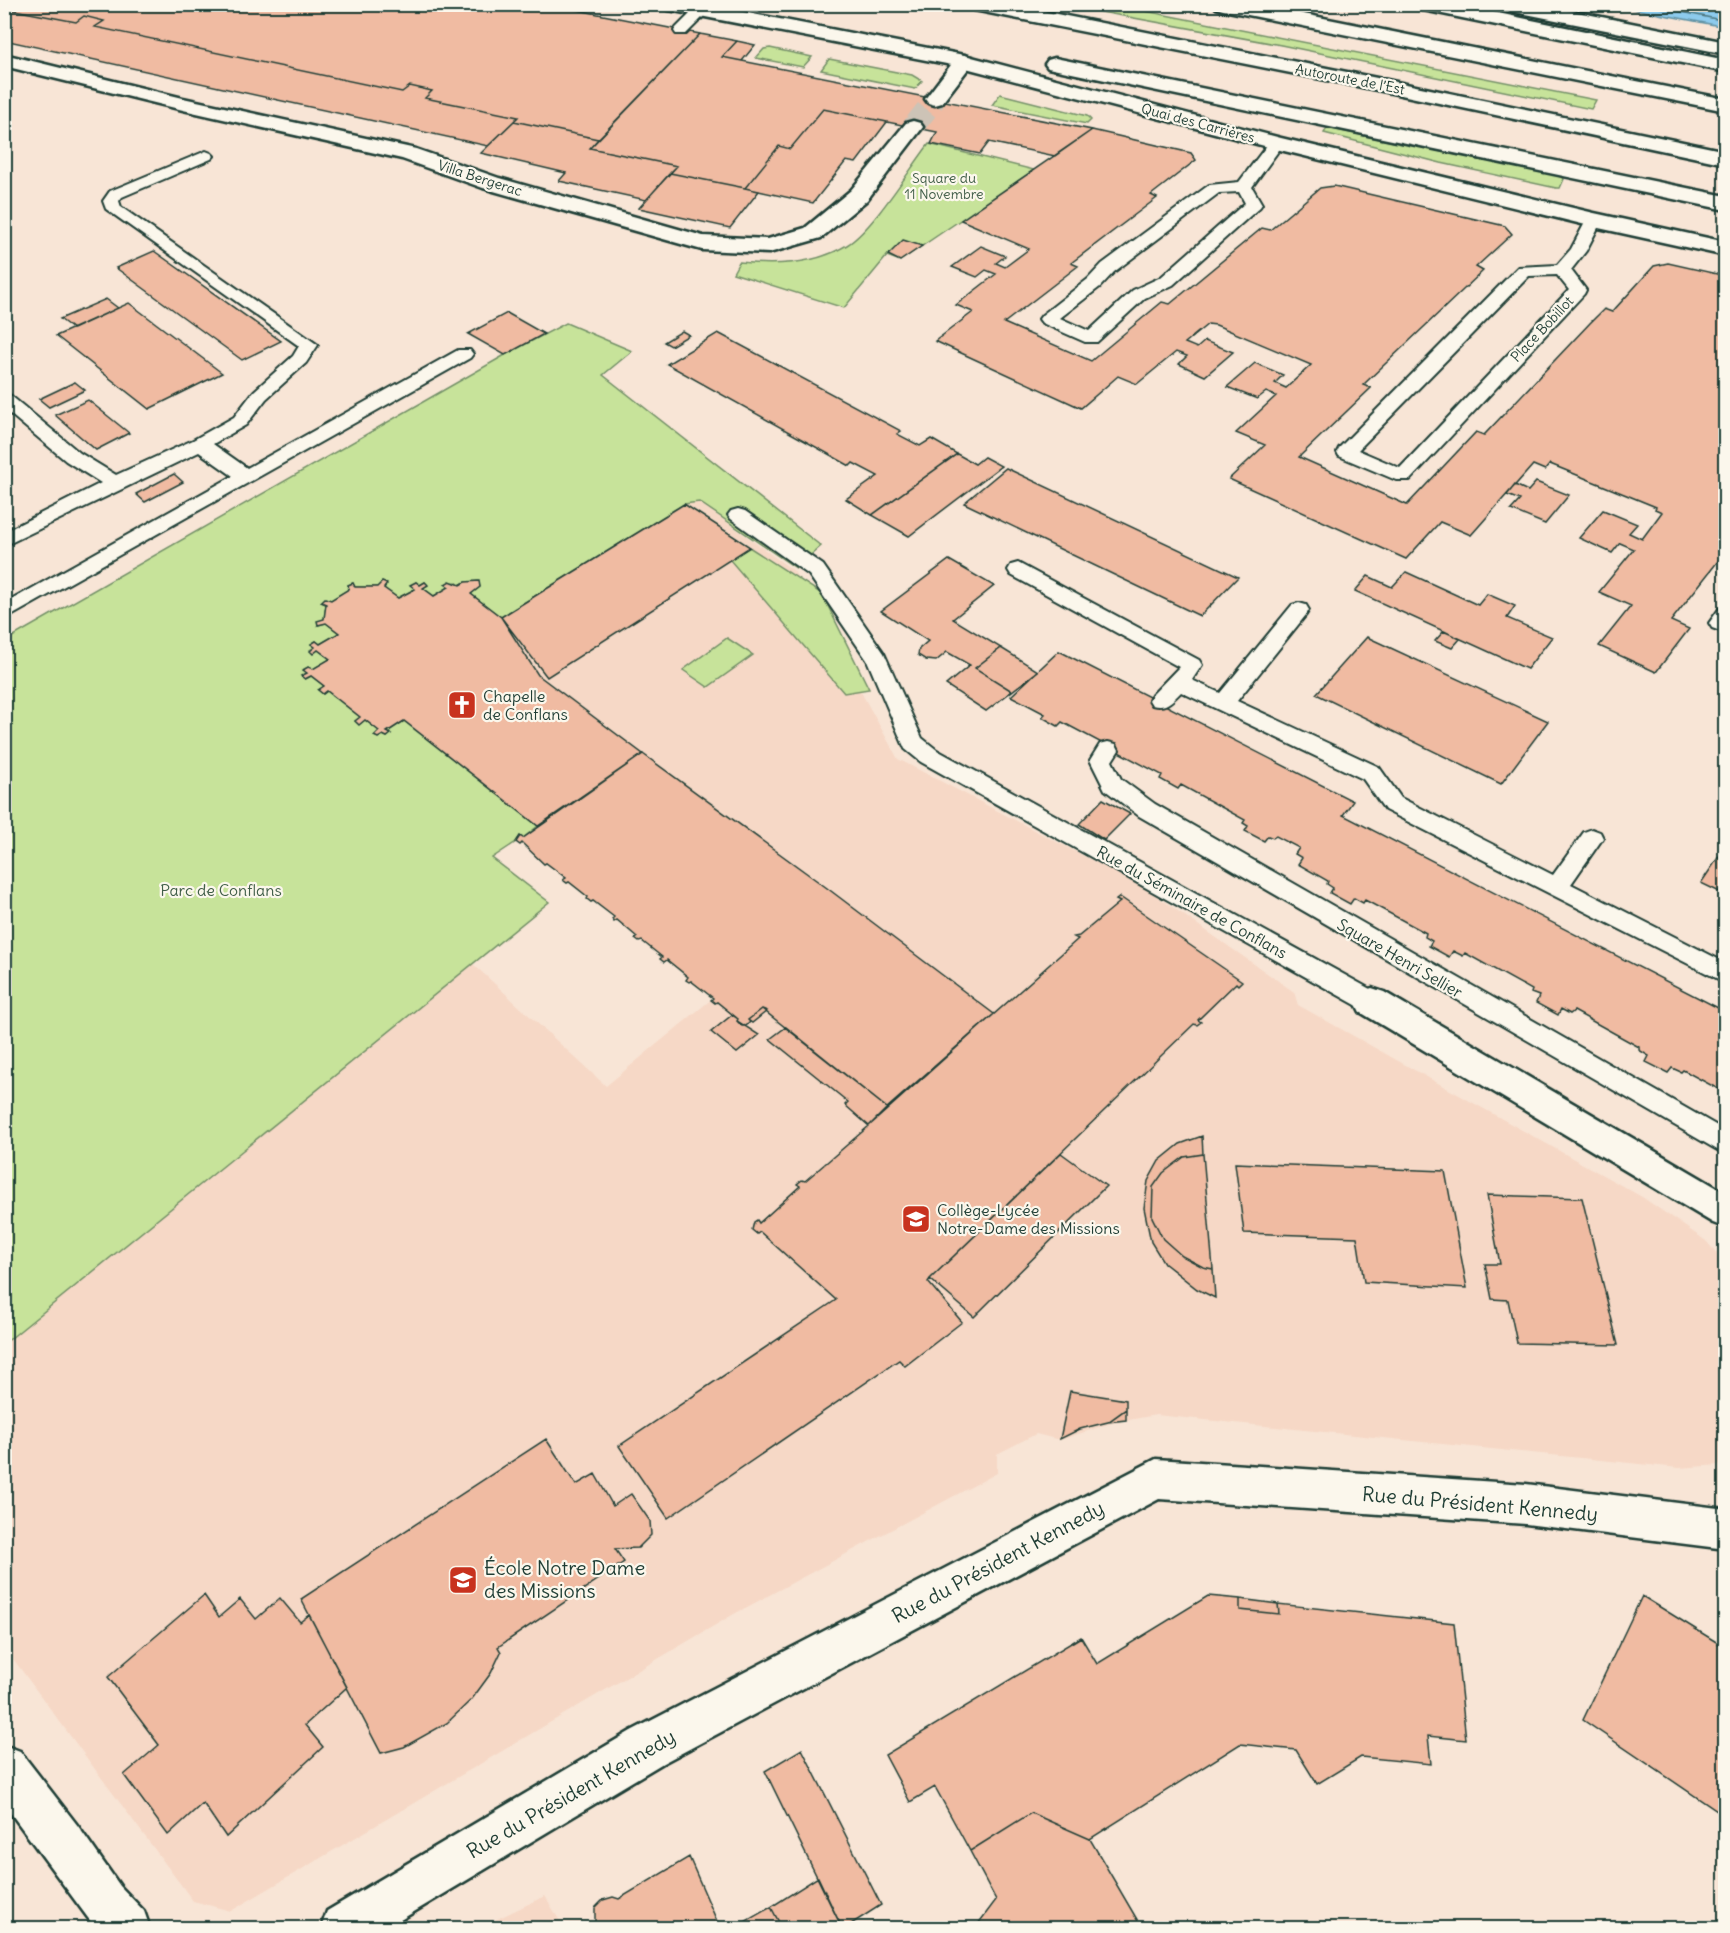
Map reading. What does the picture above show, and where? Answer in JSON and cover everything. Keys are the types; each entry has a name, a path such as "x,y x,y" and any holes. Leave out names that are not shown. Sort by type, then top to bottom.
{"main road":[{"name":"Quai des Carrières","path":"669,4 964,62 1276,143 1594,220 1725,249"},
{"name":"Quai des Carrières","path":"744,4 994,54 1524,188 1725,233"},
{"name":"Autoroute de l’Est","path":"974,4 1387,86 1725,158"},
{"path":"1223,4 1725,105"},
{"path":"1423,4 1725,66"},
{"path":"1506,4 1725,48"},
{"path":"922,41 987,50 1725,203"},
{"name":"Villa Bergerac","path":"4,60 183,104 408,154 491,183 702,243 769,246 813,233 859,195 913,127"},
{"path":"935,99 964,62"},
{"name":"Rue du Séminaire de Conflans","path":"1372,1002 1725,1212"},
{"name":"Rue du Président Kennedy","path":"344,1929 646,1748 1156,1479 1526,1504 1725,1528"},
{"path":"4,1767 62,1842 104,1902 127,1929"}],"lane":[{"path":"681,31 701,11"},
{"path":"1244,187 1276,143"},
{"path":"4,540 115,483 200,444 240,421 260,395 300,359 309,345 114,209 111,201 116,194 206,156"},
{"path":"1244,187 1254,204 1167,281 1139,294 1091,338 1048,319 1094,283 1108,268 1215,188 1244,187"},
{"path":"1562,270 1578,250 1594,220"},
{"name":"Place Bobillot","path":"1562,270 1578,290 1403,476 1346,452 1524,271 1562,270"},
{"path":"4,613 464,354"},
{"path":"4,399 73,457 115,483"},
{"path":"200,444 247,477"},
{"name":"Rue du Séminaire de Conflans","path":"738,515 816,570 878,658 913,743 929,756 1372,1002"},
{"path":"1018,570 1192,665 1160,700"},
{"path":"1224,702 1299,610"},
{"path":"1725,614 1719,623 1725,626"},
{"path":"1178,682 1371,773 1393,804 1725,974"},
{"name":"Square Henri Sellier","path":"1108,750 1101,760 1113,784 1147,810 1725,1144"},
{"path":"1556,888 1592,838"}],"shaded area":[{"name":"Collège-Lycée Notre-Dame des Missions","path":"699,502 794,571 898,759 1145,888 1294,992 1298,1005 1642,1197 1706,1241 1725,1263 1725,1453 1719,1465 1679,1468 1156,1415 1112,1423 1060,1440 1036,1434 997,1454 997,1473 734,1614 231,1911 193,1901 5,1648 4,1343 473,964 606,1086 713,998 691,981 686,980 688,977 667,960 664,962 660,959 662,956 642,941 635,939 636,936 617,920 614,922 612,919 614,916 594,901 587,899 588,897 570,882 563,880 565,878 546,863 544,864 522,843 520,845 516,842 520,836 523,838 537,826 391,734 387,737 374,736 379,732 365,720 359,724 355,721 359,717 323,694 301,676 313,654 310,651 311,644 316,641 318,625 326,604 321,602 325,598 349,589 348,585 353,583 387,584 384,588 416,582 428,585 479,581 480,587 471,595 684,504"},
{"path":"545,1896 564,1928 479,1928"}],"green space":[{"path":"1063,5 1115,5 1596,100 1591,109 1281,45"},
{"path":"770,48 812,57 803,67 756,58 764,49"},
{"path":"829,59 912,75 922,81 915,89 821,70"},
{"path":"1000,94 1087,116 1091,120 1087,124 992,105"},
{"path":"1327,128 1559,176 1564,179 1560,188 1556,188 1441,163 1324,133"},
{"name":"Square du 11 Novembre","path":"929,144 1034,170 900,261 887,256 844,308 733,273 739,262 781,264 808,260 835,252 847,245 879,213"},
{"name":"Parc de Conflans","path":"566,323 632,351 603,375 821,546 796,568 699,502 684,504 501,617 471,594 480,587 478,581 465,582 460,585 456,582 445,584 449,587 434,596 423,588 427,584 425,582 420,585 416,582 415,589 398,598 377,587 355,587 353,583 348,585 349,589 331,600 325,598 321,602 326,604 324,619 318,625 326,623 339,633 320,644 316,641 311,644 315,647 310,650 313,653 318,650 330,659 313,669 308,667 304,669 307,673 302,677 306,679 311,676 324,686 319,690 323,694 327,691 360,717 355,721 359,724 365,720 379,731 374,736 378,738 383,735 387,737 390,734 387,732 404,721 538,826 523,838 520,836 516,842 492,858 549,902 5,1343 5,641 505,355"},
{"path":"749,547 822,594 869,689 844,693 730,560"},
{"path":"727,638 753,655 708,687 683,670"}],"water":[{"path":"1613,5 1725,5 1725,27"}],"building":[{"path":"15,4 547,4 700,34 598,139 514,121 518,117 425,98 432,91 410,86 402,92 95,27 104,21 84,16 76,22 9,9"},
{"path":"4,8 76,22 84,16 104,21 95,27 402,92 410,86 432,91 425,98 518,117 488,146 4,40"},
{"path":"700,34 737,41 722,57 1092,130 1055,156 989,142 980,154 931,144 937,132 823,109 790,149 779,146 745,188 670,173 677,166 590,148"},
{"path":"737,41 755,45 742,61 722,57"},
{"path":"823,109 887,122 856,163 846,161 813,203 745,188 779,146 790,149"},
{"path":"514,121 598,139 590,148 677,166 646,200 559,181 566,173 481,153"},
{"path":"1092,130 1191,153 1196,160 1151,195 1157,198 1071,263 1078,266 1004,323 1091,361 1162,302 1170,304 1262,228 1270,230 1320,188 1334,186 1505,226 1512,234 1476,267 1483,271 1363,385 1371,388 1299,457 1407,505 1476,432 1484,435 1604,309 1612,312 1654,266 1668,263 1726,276 1726,551 1671,621 1689,629 1656,672 1599,646 1631,606 1599,592 1634,549 1620,543 1612,553 1579,538 1603,510 1637,524 1629,533 1642,539 1662,512 1655,509 1656,507 1550,464 1545,470 1533,465 1471,535 1440,522 1406,559 1229,479 1265,445 1236,433 1276,396 1266,392 1257,399 1227,387 1255,363 1283,375 1275,383 1286,388 1311,365 1216,325 1208,324 1185,343 1197,348 1205,341 1233,352 1205,376 1179,364 1187,356 1176,352 1137,384 1118,376 1081,408 935,341 973,312 956,305 996,274 986,270 977,277 952,267 981,246 1005,256 996,263 1005,267 1029,249 961,220"},
{"path":"670,173 759,191 730,228 639,208"},
{"path":"903,240 922,246 900,261 888,255"},
{"path":"154,251 281,341 242,360 116,268"},
{"path":"106,299 118,308 73,329 60,319"},
{"path":"129,303 222,373 149,409 56,336"},
{"path":"507,313 544,334 505,355 468,334"},
{"path":"682,331 689,335 671,346 664,342"},
{"path":"718,333 901,431 897,434 920,446 931,439 957,454 872,515 846,499 878,476 853,463 850,466 667,364"},
{"path":"75,382 85,390 49,407 39,399"},
{"path":"88,400 129,433 96,450 55,415"},
{"path":"957,454 975,464 984,457 1001,466 909,536 872,515"},
{"path":"1006,468 1238,577 1200,616 964,503"},
{"path":"174,474 183,482 145,502 136,494"},
{"path":"1536,482 1569,495 1545,524 1511,510 1520,500 1507,495 1515,485 1528,491"},
{"path":"684,504 750,547 547,677 501,617"},
{"path":"949,560 994,586 953,619 1001,648 975,668 1012,691 986,711 946,685 970,665 947,652 936,661 926,660 918,655 919,649 928,641 881,611"},
{"path":"1406,572 1478,605 1487,594 1515,606 1507,618 1552,637 1527,669 1355,591 1368,576 1392,587"},
{"name":"Chapelle de Conflans","path":"450,581 460,585 465,582 479,581 480,587 471,594 501,617 538,675 643,754 538,826 404,721 387,732 391,734 387,737 383,735 378,738 374,736 379,731 365,720 359,725 355,721 360,717 327,691 323,694 318,690 324,686 311,676 305,679 301,676 307,673 303,670 308,667 313,669 330,659 318,650 313,654 310,651 315,647 311,644 316,641 320,644 339,633 326,623 318,625 317,621 324,619 326,604 321,602 325,598 331,600 349,589 348,585 353,583 355,587 377,587 382,582 387,584 384,588 398,598 415,589 410,585 416,582 420,585 425,582 428,585 423,588 434,596 449,587 445,584"},
{"path":"1444,631 1460,639 1452,648 1435,641"},
{"path":"1367,637 1548,721 1501,784 1316,694"},
{"path":"1001,648 1038,671 1012,691 975,668"},
{"path":"1059,651 1353,801 1343,815 1726,1012 1726,1081 1720,1090 1683,1070 1681,1072 1672,1068 1668,1073 1646,1062 1649,1056 1639,1050 1639,1047 1574,1011 1570,1014 1561,1009 1558,1015 1536,1003 1539,996 1531,993 1532,990 1465,953 1463,956 1453,951 1449,957 1429,946 1432,941 1425,937 1426,933 1365,900 1363,903 1354,898 1350,904 1330,893 1333,888 1327,884 1328,881 1298,864 1302,858 1295,854 1299,848 1276,836 1273,838 1268,836 1264,841 1245,831 1248,826 1243,823 1245,820 1181,785 1178,789 1160,779 1162,775 1062,722 1058,726 1042,717 1045,714 1011,696"},
{"path":"643,754 827,888 994,1014 887,1108 762,1009 748,1020 750,1022 746,1026 742,1026 737,1021 738,1019 717,1002 711,1000 713,998 691,981 686,980 688,977 667,960 664,962 660,959 662,957 642,941 635,939 637,937 617,920 614,922 612,919 614,917 587,899 588,897 569,882 563,880 566,878 546,863 544,864 522,843 520,845 516,842 520,836 523,838"},
{"path":"1103,799 1130,814 1104,840 1079,824"},
{"path":"1726,846 1726,895 1701,883"},
{"path":"1120,897 1242,981 1238,985 1236,983 1198,1020 1201,1022 1194,1024 930,1279 928,1282 962,1322 905,1366 899,1360 668,1518 619,1446 836,1300 760,1232 757,1234 752,1230 754,1222 757,1220 759,1223 800,1186 797,1184 802,1180 805,1181 869,1126 1078,939 1074,937 1079,936 1120,902 1116,900"},
{"path":"762,1009 767,1011 752,1023 748,1020"},
{"path":"732,1015 738,1019 737,1021 759,1035 737,1053 711,1032"},
{"path":"786,1027 887,1108 869,1126 845,1105 848,1102 770,1039"},
{"path":"1202,1136 1203,1154 1184,1157 1163,1173 1153,1187 1152,1217 1163,1239 1182,1256 1203,1267 1213,1269 1215,1298 1197,1289 1164,1263 1151,1242 1144,1208 1148,1181 1159,1161 1180,1144"},
{"path":"1061,1153 1106,1186 974,1317 930,1279"},
{"path":"1203,1154 1213,1269 1203,1267 1182,1256 1163,1239 1152,1217 1153,1187 1163,1173 1184,1157"},
{"path":"1235,1163 1445,1171 1467,1288 1364,1282 1357,1237 1244,1233"},
{"path":"1487,1195 1582,1198 1618,1345 1517,1343 1508,1300 1492,1299 1485,1264 1500,1264"},
{"path":"1070,1391 1126,1400 1126,1409 1108,1422 1080,1429 1060,1439"},
{"path":"1126,1409 1126,1420 1108,1422"},
{"name":"École Notre Dame des Missions","path":"546,1439 576,1485 595,1474 613,1506 631,1494 650,1521 651,1535 638,1548 615,1549 624,1562 498,1647 501,1652 491,1673 472,1699 447,1723 404,1747 381,1753 301,1599"},
{"path":"204,1595 219,1617 240,1599 256,1619 280,1598 300,1622 309,1615 347,1687 305,1725 323,1747 226,1837 203,1803 168,1835 124,1775 159,1745 108,1677"},
{"path":"1208,1596 1240,1599 1240,1610 1279,1614 1278,1604 1454,1623 1466,1740 1428,1736 1431,1764 1361,1757 1317,1784 1296,1750 1240,1744 1090,1839 1031,1813 970,1851 935,1787 910,1802 885,1755 1081,1637 1097,1664"},
{"path":"1642,1596 1726,1648 1726,1817 1583,1720"},
{"path":"1240,1599 1278,1604 1279,1614 1240,1610"},
{"path":"802,1749 881,1905 845,1928 842,1928 765,1771"},
{"path":"1031,1813 1090,1839 1142,1928 975,1928 996,1900 970,1851"},
{"path":"689,1857 720,1928 595,1927 595,1908 603,1900 613,1897 619,1899"},
{"path":"818,1877 842,1928 782,1928 771,1907"},
{"path":"771,1907 782,1928 734,1928"}],"tunnel":[{"path":"913,127 935,99"}],"place":[{"name":"Chapelle de Conflans","path":"462,705"},
{"name":"Collège-Lycée Notre-Dame des Missions","path":"916,1219"},
{"name":"École Notre Dame des Missions","path":"463,1580"}]}
